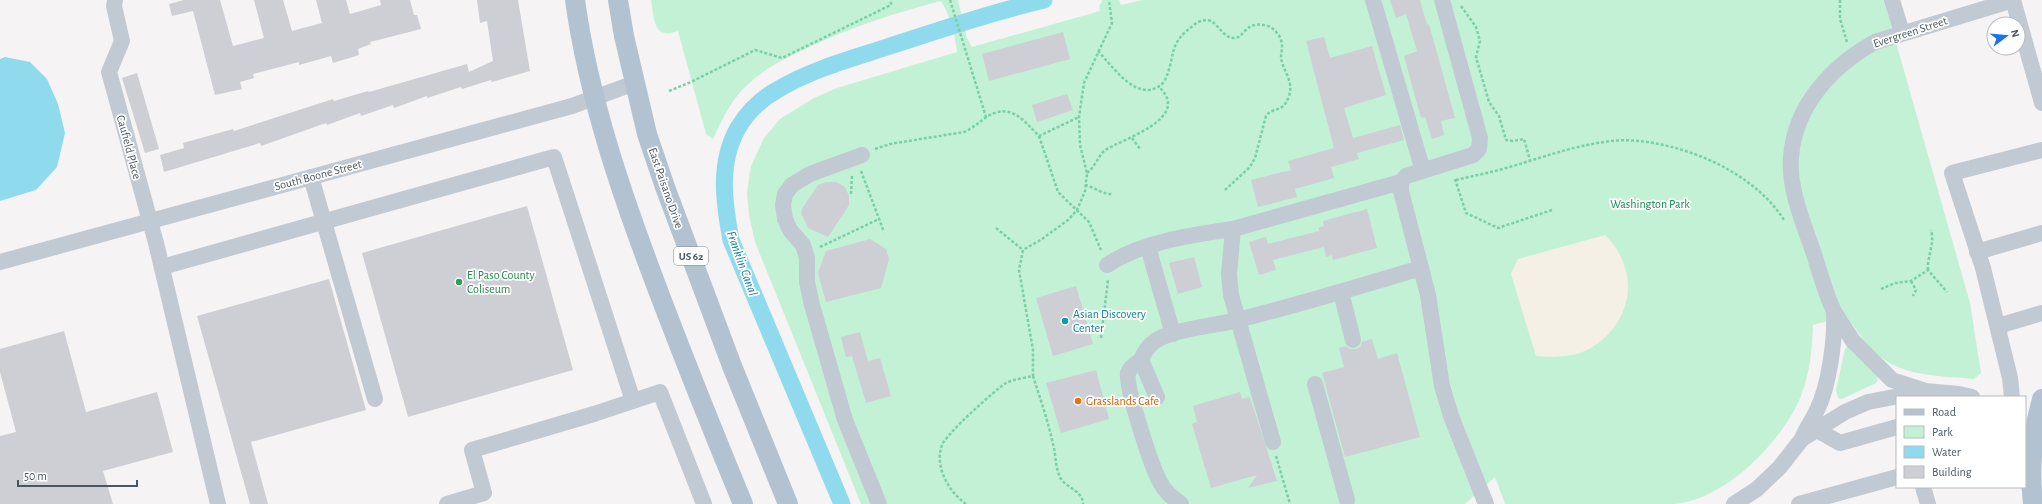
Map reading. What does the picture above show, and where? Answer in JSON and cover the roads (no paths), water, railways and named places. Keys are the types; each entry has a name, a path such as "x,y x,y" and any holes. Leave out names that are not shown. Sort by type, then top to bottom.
{"main road":[{"path":"575,0 587,67 616,175 634,229 692,381 743,504"},
{"name":"East Paisano Drive","path":"618,0 635,84 648,134 665,187 732,366 788,504"},
{"path":"2032,504 2030,461 2037,410"}],"street":[{"name":"Caufield Place","path":"115,0 114,6 122,42 109,72 162,267 218,504"},
{"path":"1373,0 1423,171"},
{"path":"1442,0 1480,138 1479,148 1473,155 1406,176 1401,182 1400,191 1428,296 1444,393 1451,416 1486,504"},
{"path":"1892,0 1902,33"},
{"path":"2013,0 2042,103"},
{"name":"Evergreen Street","path":"1925,391 1892,380 1854,341 1834,312 1801,217 1794,189 1791,158 1796,130 1807,106 1820,86 1836,68 1851,56 1875,42 2013,0"},
{"name":"South Boone Street","path":"0,262 572,106 635,84"},
{"path":"2012,396 2010,378 1998,326 1952,173 2042,150"},
{"path":"162,267 324,220 554,157 633,401"},
{"path":"861,160 810,174 792,186 785,194 783,205 785,219 790,230 803,245 807,258 806,282 810,300 845,420 879,504"},
{"path":"311,177 375,399"},
{"path":"1107,265 1135,250 1204,233 1233,229 1401,182"},
{"path":"1233,229 1229,274 1231,295 1272,442"},
{"path":"1977,252 2042,233"},
{"path":"1148,247 1173,334"},
{"path":"1181,504 1170,496 1160,483 1142,435 1128,385 1128,373 1131,368 1141,360 1145,350 1156,341 1173,334 1237,320 1341,292 1421,268"},
{"path":"1341,292 1353,340"},
{"name":"Evergreen Street","path":"1802,439 1818,409 1827,377 1833,344 1834,312"},
{"path":"1998,326 2042,313"},
{"path":"1141,360 1157,397"},
{"path":"1314,384 1347,500"},
{"path":"1904,396 1925,391 1968,396"},
{"path":"447,504 484,493 472,450 660,392 704,504"},
{"path":"1734,504 1754,499 1802,439 1845,412 1868,402 1896,398"},
{"path":"1817,430 1840,443 1896,427"},
{"path":"1799,504 1896,477"},
{"path":"1923,488 1928,504"}],"water":[{"path":"5,57 30,62 47,79 58,104 65,133 57,167 36,190 0,201 0,59"}],"waterway":[{"name":"Franklin Canal","path":"842,504 731,240 726,212 724,183 727,155 732,141 742,122 760,102 777,90 803,77 845,61 945,28 1004,10 1044,0"}],"place":[{"name":"El Paso County Coliseum","path":"459,282"},
{"name":"Asian Discovery Center","path":"1065,321"},
{"name":"Grasslands Cafe","path":"1078,401"}],"park label":[{"name":"Washington Park","path":"1650,204"}]}
